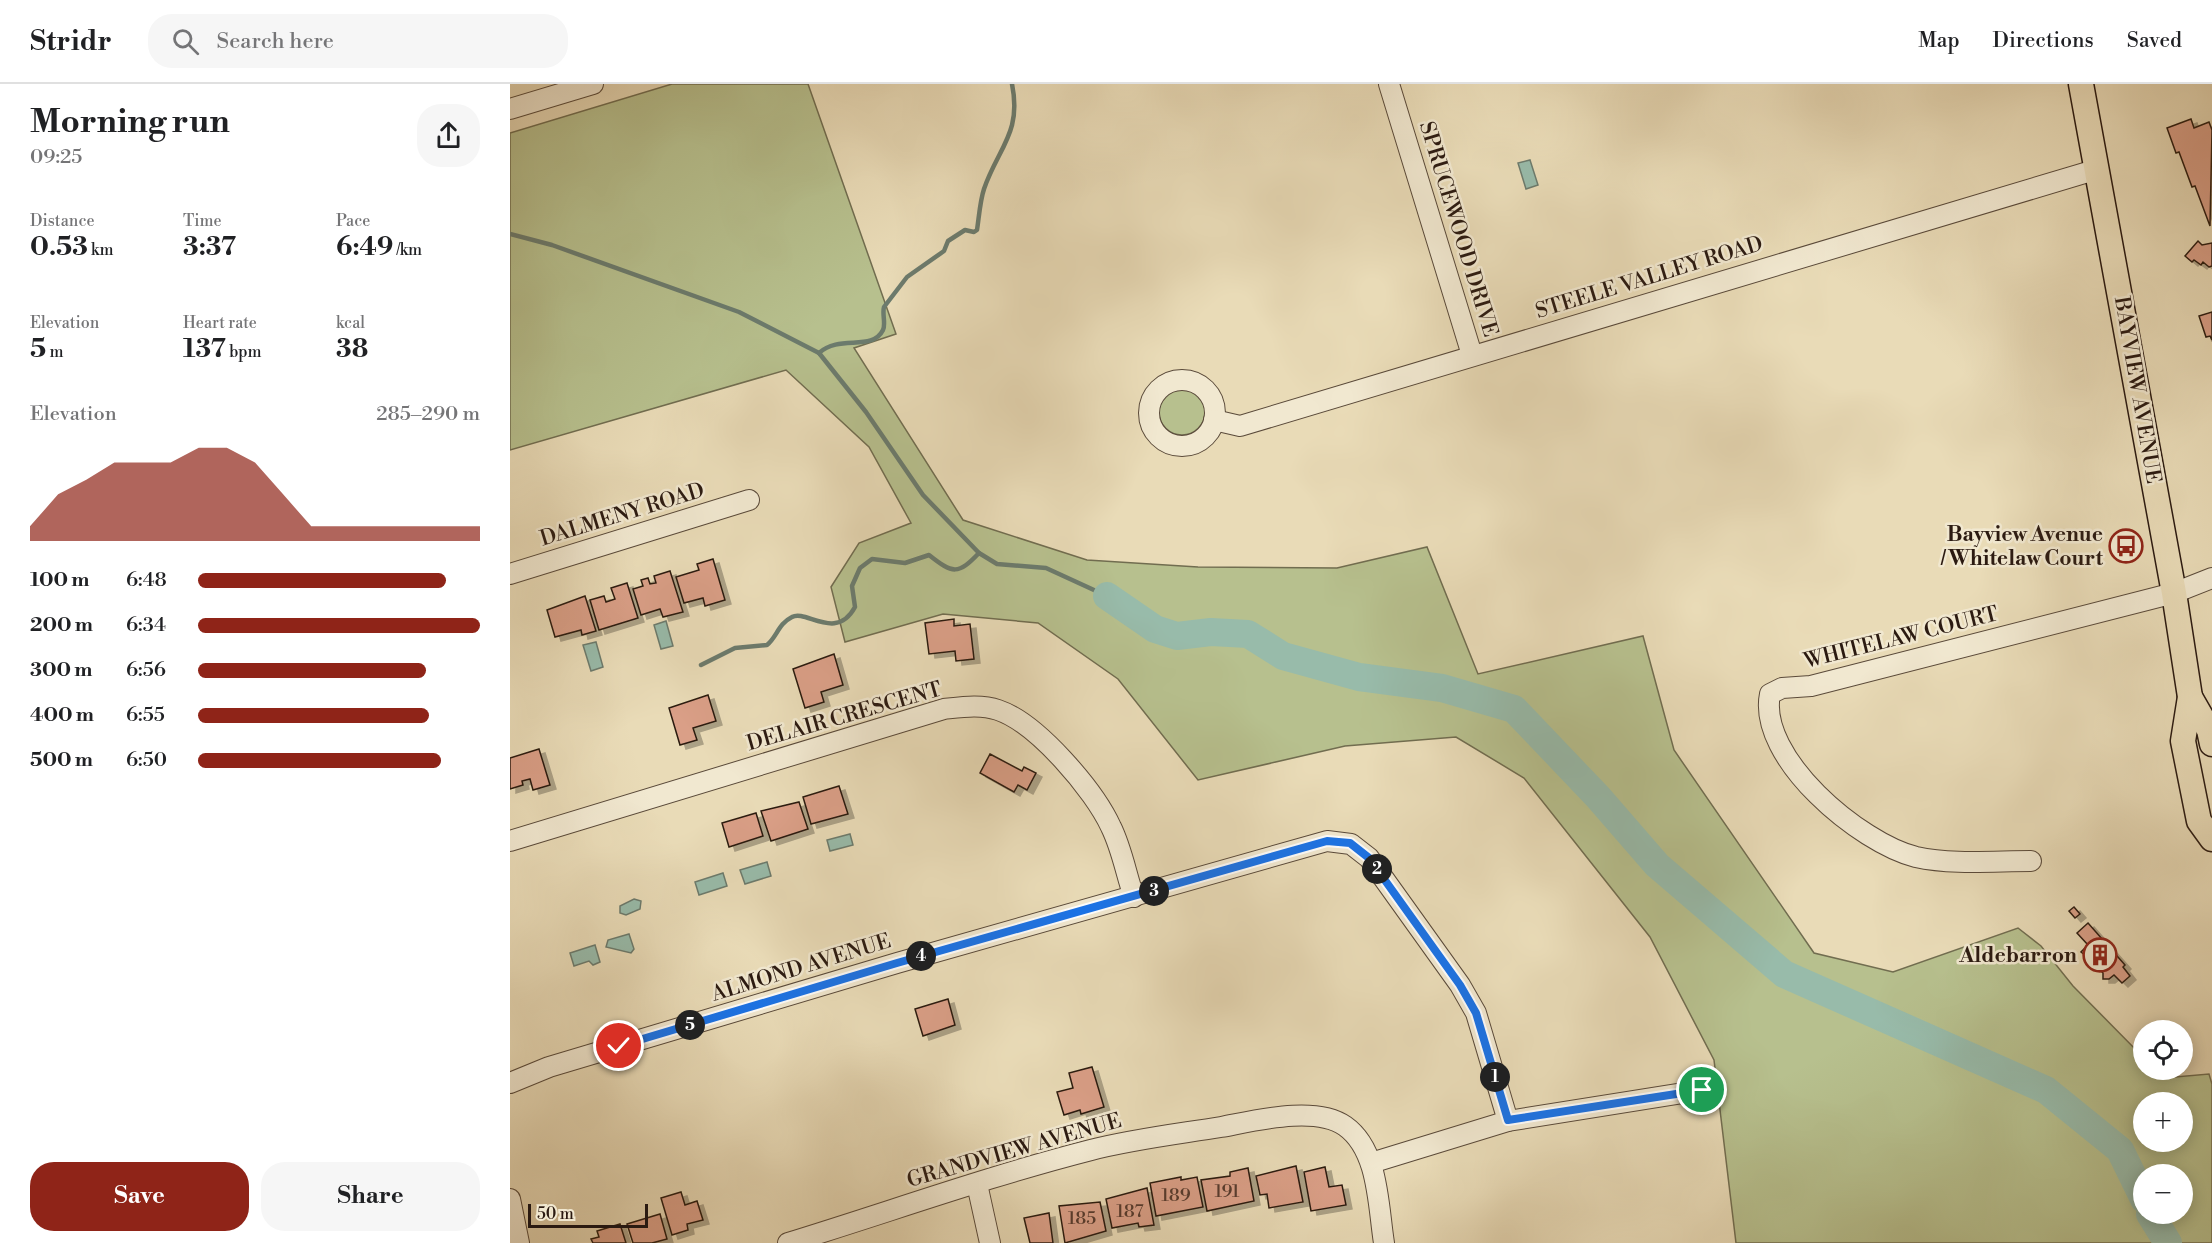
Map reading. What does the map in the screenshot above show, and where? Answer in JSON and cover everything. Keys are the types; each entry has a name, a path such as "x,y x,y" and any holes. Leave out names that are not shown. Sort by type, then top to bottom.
{"main road":[{"name":"BAYVIEW AVENUE","path":"2081,84 2174,593 2190,697 2183,741 2199,821 2212,839"},
{"name":"BAYVIEW AVENUE","path":"2190,697 2209,730 2212,744"}],"street":[{"path":"510,109 593,84"},
{"name":"SPRUCEWOOD DRIVE","path":"1389,84 1472,355"},
{"name":"STEELE VALLEY ROAD","path":"1214,420 1240,426 2098,169"},
{"name":"DALMENY ROAD","path":"510,574 749,500"},
{"path":"2174,593 2212,578"},
{"name":"WHITELAW COURT","path":"2031,861 1918,857 1894,849 1870,834 1844,817 1794,770 1770,728 1767,708 1770,694 1782,688 1811,686 2174,593"},
{"name":"DELAIR CRESCENT","path":"510,841 944,709 973,706 998,710 1035,730 1098,802 1112,829 1134,897"},
{"name":"ALMOND AVENUE","path":"510,1083 549,1067 885,966 1327,841 1350,843 1369,858 1460,985 1476,1013 1508,1120"},
{"path":"1371,1163 1508,1120 1702,1090"},
{"name":"GRANDVIEW AVENUE","path":"788,1243 1091,1150 1132,1141 1304,1115 1328,1118 1345,1126 1359,1141 1371,1163 1384,1243"},
{"path":"977,1184 990,1243"},
{"path":"510,1199 519,1243"}],"green space":[{"path":"672,84 808,84 896,334 854,348 963,520 1087,560 1198,567 1337,568 1427,547 1478,674 1643,636 1674,750 1814,953 1893,972 2018,928 2041,946 2073,986 2133,1047 2133,1080 2193,1080 2193,1075 2209,1074 2212,1084 2212,1243 1736,1243 1714,1060 1650,937 1524,778 1456,737 1345,746 1198,780 1118,679 1038,623 943,614 845,642 831,587 859,543 911,523 869,447 786,370 510,450 510,133"},
{"path":"1182,389 1191,390 1199,395 1204,403 1204,421 1199,429 1191,434 1182,435 1173,434 1165,429 1160,421 1159,412 1160,403 1165,395 1173,390"}],"shaded area":[{"path":"1530,160 1538,185 1526,189 1518,163"},
{"path":"666,621 673,646 661,649 654,625"},
{"path":"596,642 603,667 591,671 583,645"},
{"path":"850,834 853,845 830,851 827,840"},
{"path":"767,862 771,876 745,884 740,870"},
{"path":"723,873 727,886 699,895 695,882"},
{"path":"634,899 641,901 640,909 626,915 620,913 620,906"},
{"path":"629,934 634,949 631,953 606,947 608,940"},
{"path":"595,945 600,962 593,965 589,961 574,966 570,953"}],"building":[{"path":"2191,119 2194,128 2209,122 2212,130 2210,226 2195,186 2192,187 2167,128"},
{"path":"2198,241 2202,245 2212,243 2212,266 2209,267 2203,262 2201,265 2194,260 2192,262 2185,256"},
{"path":"2212,312 2212,340 2210,336 2206,337 2199,316"},
{"path":"713,559 725,600 705,606 703,598 684,603 676,577 699,570 697,564"},
{"path":"670,571 683,612 663,617 660,609 641,615 633,589 643,586 641,580 648,578 650,584 656,583 654,576"},
{"path":"627,583 638,618 599,630 590,600 604,596 606,602 615,599 611,588"},
{"path":"585,596 596,631 582,635 581,630 555,637 547,610"},
{"path":"954,619 954,626 970,624 974,659 956,661 955,651 929,654 925,623"},
{"path":"834,654 843,685 821,692 824,702 805,708 793,669"},
{"path":"708,695 716,721 693,728 697,740 680,745 669,708"},
{"path":"539,749 550,785 533,790 530,779 522,781 523,785 510,789 510,758"},
{"path":"990,754 1022,771 1024,767 1036,773 1027,790 1018,785 1014,792 980,773"},
{"path":"839,786 848,814 811,824 803,797"},
{"path":"799,802 808,829 771,841 761,811"},
{"path":"756,813 763,836 729,847 722,823"},
{"path":"2074,907 2080,914 2075,918 2069,911"},
{"name":"Aldebarron","path":"2088,923 2125,965 2123,967 2130,976 2122,983 2114,975 2109,979 2103,979 2103,973 2097,967 2092,967 2092,961 2081,952 2088,945 2077,933"},
{"path":"948,999 955,1025 923,1036 915,1009"},
{"path":"1092,1067 1104,1107 1081,1114 1080,1110 1064,1115 1057,1092 1073,1088 1069,1073"},
{"path":"1296,1166 1303,1202 1269,1208 1267,1194 1260,1195 1256,1176"},
{"path":"1325,1167 1329,1187 1342,1185 1346,1205 1311,1211 1304,1172"},
{"path":"1248,1168 1254,1201 1207,1211 1201,1180 1230,1176 1230,1172"},
{"path":"1181,1177 1181,1180 1197,1177 1203,1207 1156,1216 1150,1183"},
{"path":"1147,1188 1154,1225 1139,1227 1138,1223 1112,1228 1106,1199"},
{"path":"681,1192 685,1205 697,1201 703,1220 687,1224 688,1230 672,1235 661,1198"},
{"path":"1100,1202 1106,1231 1065,1243 1059,1206"},
{"path":"1049,1213 1053,1243 1030,1243 1024,1218"},
{"path":"660,1214 667,1239 652,1243 633,1243 627,1224"},
{"path":"620,1224 626,1243 593,1243 591,1239 599,1237 597,1231"}],"waterway":[{"path":"819,353 836,344 863,342 878,337 884,328 884,307 907,277 944,251 948,241 965,230 974,232 977,230 984,189 1011,128 1014,115 1012,84"},
{"path":"510,234 552,245 739,312 819,353 866,412 923,495 979,553"},
{"path":"701,665 735,648 767,645 784,623 792,617 805,617 830,623 839,622 847,617 855,607 852,586 860,568 872,559 905,563 929,555 944,566 955,569 966,565 979,553 997,564 1046,568 1107,596"},
{"path":"1107,596 1155,629 1177,636 1211,632 1248,634 1283,656 1359,677 1442,688 1514,709 1598,797 1657,865 1784,974 2046,1090 2120,1150 2133,1177"},
{"path":"2156,1224 2168,1243"}],"place":[{"name":"Bayview Avenue / Whitelaw Court","path":"2126,546"},
{"name":"Aldebarron","path":"2100,955"}],"route":[{"path":"619,1046 897,963 1327,841 1350,843 1369,858 1460,985 1476,1013 1508,1120 1702,1090"}]}
